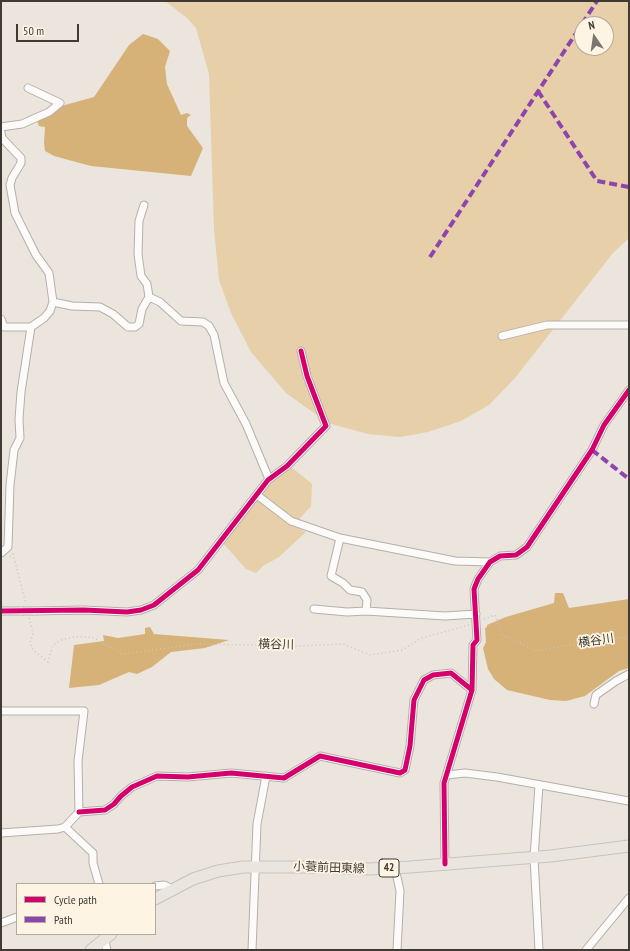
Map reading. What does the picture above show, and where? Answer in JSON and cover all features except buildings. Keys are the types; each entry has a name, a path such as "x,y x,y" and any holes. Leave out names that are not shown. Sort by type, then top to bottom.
{"main road":[{"name":"小蓑前田東線","path":"156,898 172,889 218,871 256,866 369,869 395,868 534,858 629,846"},
{"path":"91,950 107,939"}],"street":[{"path":"1,127 22,124 49,112 60,103 28,88"},
{"path":"1,133 2,138 21,158 21,163 12,178 10,185 15,213 36,255 49,273 53,302 50,311 44,318 31,327 4,327 1,319"},
{"path":"53,302 72,306 100,307 113,314 128,326 135,327 139,324 142,309 149,297 147,284 141,276 138,254 139,221 144,205"},
{"path":"149,297 160,302 181,322 203,322 209,326 214,335 224,384 246,424 269,479"},
{"path":"502,336 547,325 629,325"},
{"path":"3,556 8,547 10,485 14,450 20,438 19,419 21,392 31,327"},
{"path":"1,611 84,610 127,612 154,605 198,570 269,479 287,466 326,426 307,376 301,351"},
{"path":"445,864 444,783 472,690 473,645 477,640 474,589 478,579 490,562 500,556 516,555 527,548 592,450 604,425 629,390"},
{"path":"257,495 291,521 340,538 455,561 490,562"},
{"path":"340,538 331,576 343,583 350,590 362,592 367,600 366,611"},
{"path":"314,609 347,612 366,611 446,616 476,614"},
{"path":"1,833 65,827 79,812 105,810 132,788 157,776 188,777 231,773 284,778 320,756 400,773 405,770 410,746 414,700 424,680 433,675 451,673 472,690"},
{"path":"594,704 596,695 629,674"},
{"path":"1,711 84,711 78,761 79,812"},
{"path":"447,775 465,773 629,801"},
{"path":"252,950 257,824 266,776"},
{"path":"539,785 534,858 539,950"},
{"path":"65,827 93,853 93,863 100,883"},
{"path":"395,868 400,891 397,950"},
{"path":"156,886 164,885 172,889"},
{"path":"586,950 629,898"},
{"path":"1,923 16,917"}],"shaded area":[{"path":"165,1 629,1 629,238 613,253 515,378 489,405 461,421 428,432 400,437 368,434 328,423 286,393 251,352 231,313 219,280 214,229 209,74 196,28 187,18"},
{"path":"143,34 158,39 170,51 165,67 167,84 181,115 187,113 191,115 187,118 187,126 203,148 191,176 91,166 54,156 45,151 45,127 39,126 37,121 65,105 94,97 129,45"},
{"path":"290,466 312,484 311,506 293,526 306,532 279,557 263,566 256,573 246,569 222,542 271,482"},
{"path":"555,593 563,593 569,608 629,599 629,668 619,671 585,696 566,701 550,700 507,690 494,679 488,669 483,648 486,642 485,628 487,625 506,617 554,603"},
{"path":"150,627 154,634 229,640 205,648 171,652 152,667 137,674 129,672 99,685 69,688 74,645 104,641 103,635 118,638 145,634 145,628"}],"marked path":[{"path":"587,16 597,1"},
{"path":"430,257 574,36"},
{"path":"538,91 597,181 629,187"},
{"path":"592,450 629,479"}],"cycle path":[{"path":"1,611 84,610 127,612 141,610 154,605 198,570 268,480 287,466 326,426 307,376 301,351"},
{"path":"445,864 444,783 472,690 473,645 477,640 474,589 478,579 490,562 500,556 516,555 527,547 592,450 604,425 629,390"},
{"path":"79,812 105,810 114,804 132,787 157,776 188,777 231,773 284,778 320,756 400,773 405,770 410,746 414,700 424,680 433,675 451,673 472,690"}]}
